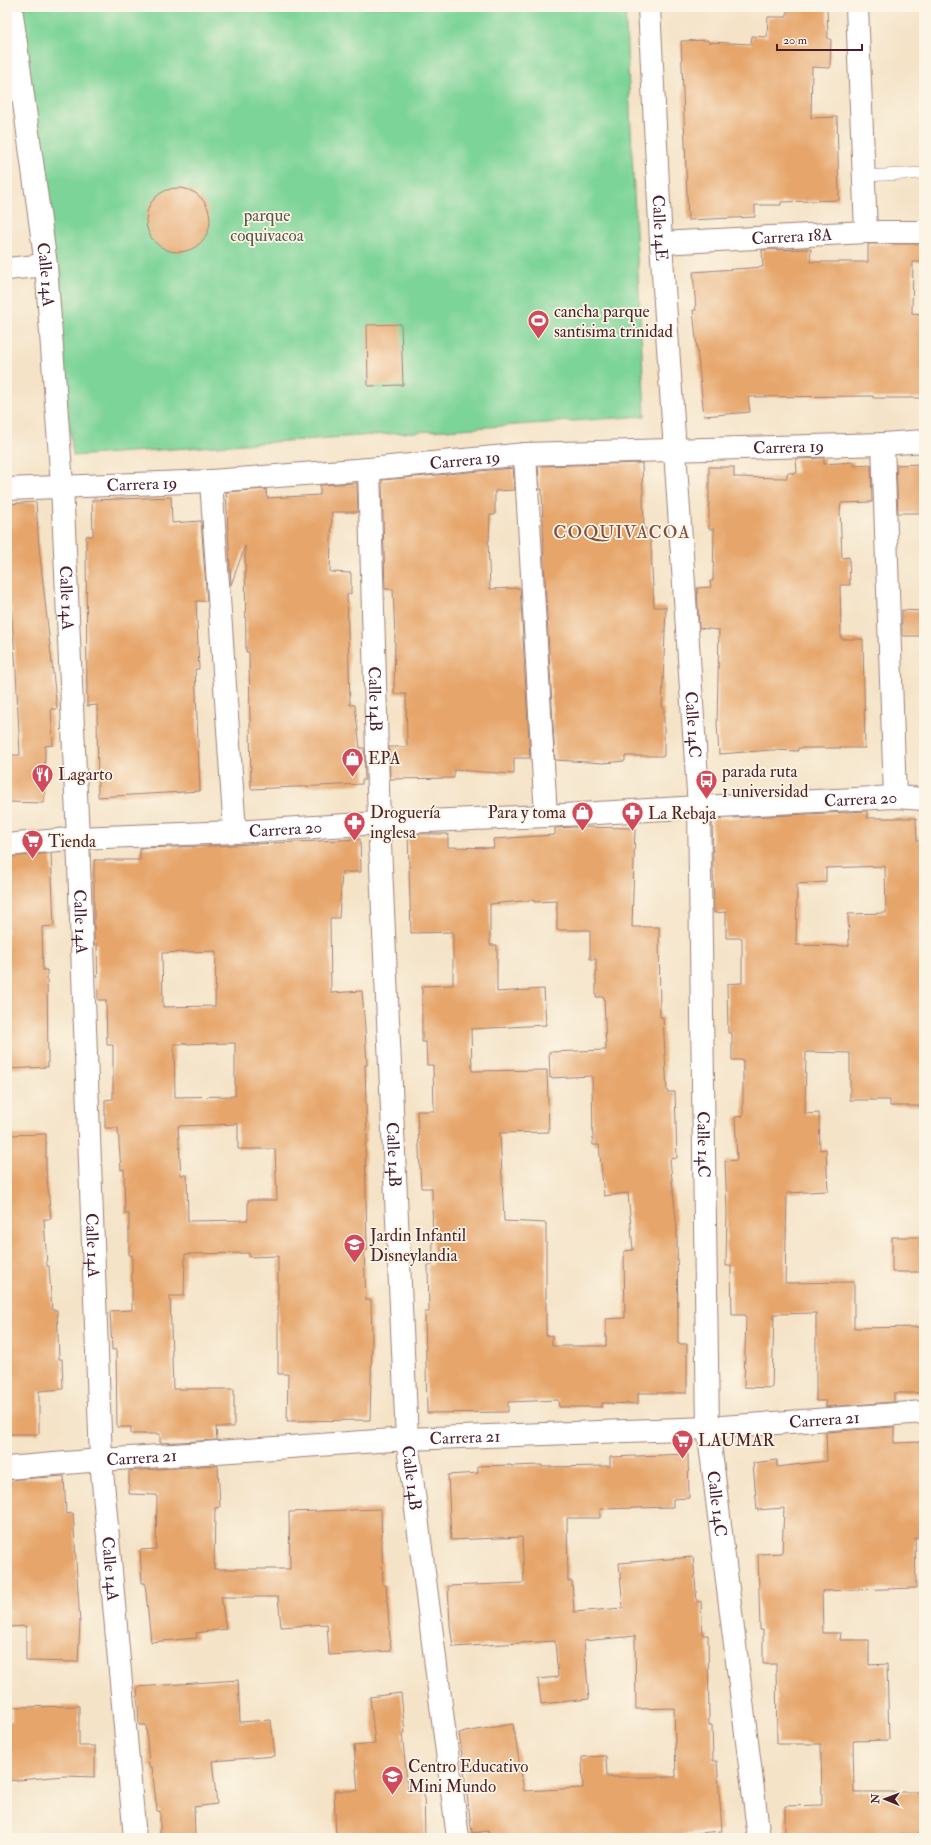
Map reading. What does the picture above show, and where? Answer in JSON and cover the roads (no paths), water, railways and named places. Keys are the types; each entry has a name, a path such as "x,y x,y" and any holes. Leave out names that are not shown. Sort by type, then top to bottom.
{"street":[{"name":"Calle 14A","path":"12,7 46,266 62,485 78,838 101,1460 135,1838"},
{"name":"Calle 14E","path":"648,7 661,243 675,449"},
{"path":"857,7 866,232"},
{"name":"Carrera 18A","path":"661,243 866,232 924,232"},
{"path":"7,269 46,266"},
{"name":"Carrera 19","path":"7,489 62,485 211,481 369,469 525,454 883,444 924,441"},
{"path":"883,444 895,797"},
{"name":"Calle 14C","path":"675,449 699,806 708,1428 759,1838"},
{"path":"525,454 546,816"},
{"name":"Calle 14B","path":"369,469 379,823 407,1440 458,1838"},
{"path":"211,481 234,832"},
{"name":"Carrera 20","path":"7,845 78,838 234,832 379,823 546,816 699,806 895,797 924,799"},
{"name":"Carrera 21","path":"7,1468 101,1460 407,1440 708,1428 924,1412"}],"lane":[{"path":"863,176 924,174"}],"place":[{"name":"cancha parque santisima trinidad","path":"539,340"},
{"name":"EPA","path":"352,778"},
{"name":"Lagarto","path":"42,794"},
{"name":"parada ruta 1 universidad","path":"707,800"},
{"name":"Para y toma","path":"582,832"},
{"name":"La Rebaja","path":"632,832"},
{"name":"Droguería inglesa","path":"354,842"},
{"name":"Tienda","path":"33,860"},
{"name":"Jardin Infantil Disneylandia","path":"355,1264"},
{"name":"LAUMAR","path":"682,1460"},
{"name":"Centro Educativo Mini Mundo","path":"392,1796"}],"district":[{"name":"COQUIVACOA","path":"622,532"}],"park label":[{"name":"parque coquivacoa","path":"267,225"}]}
